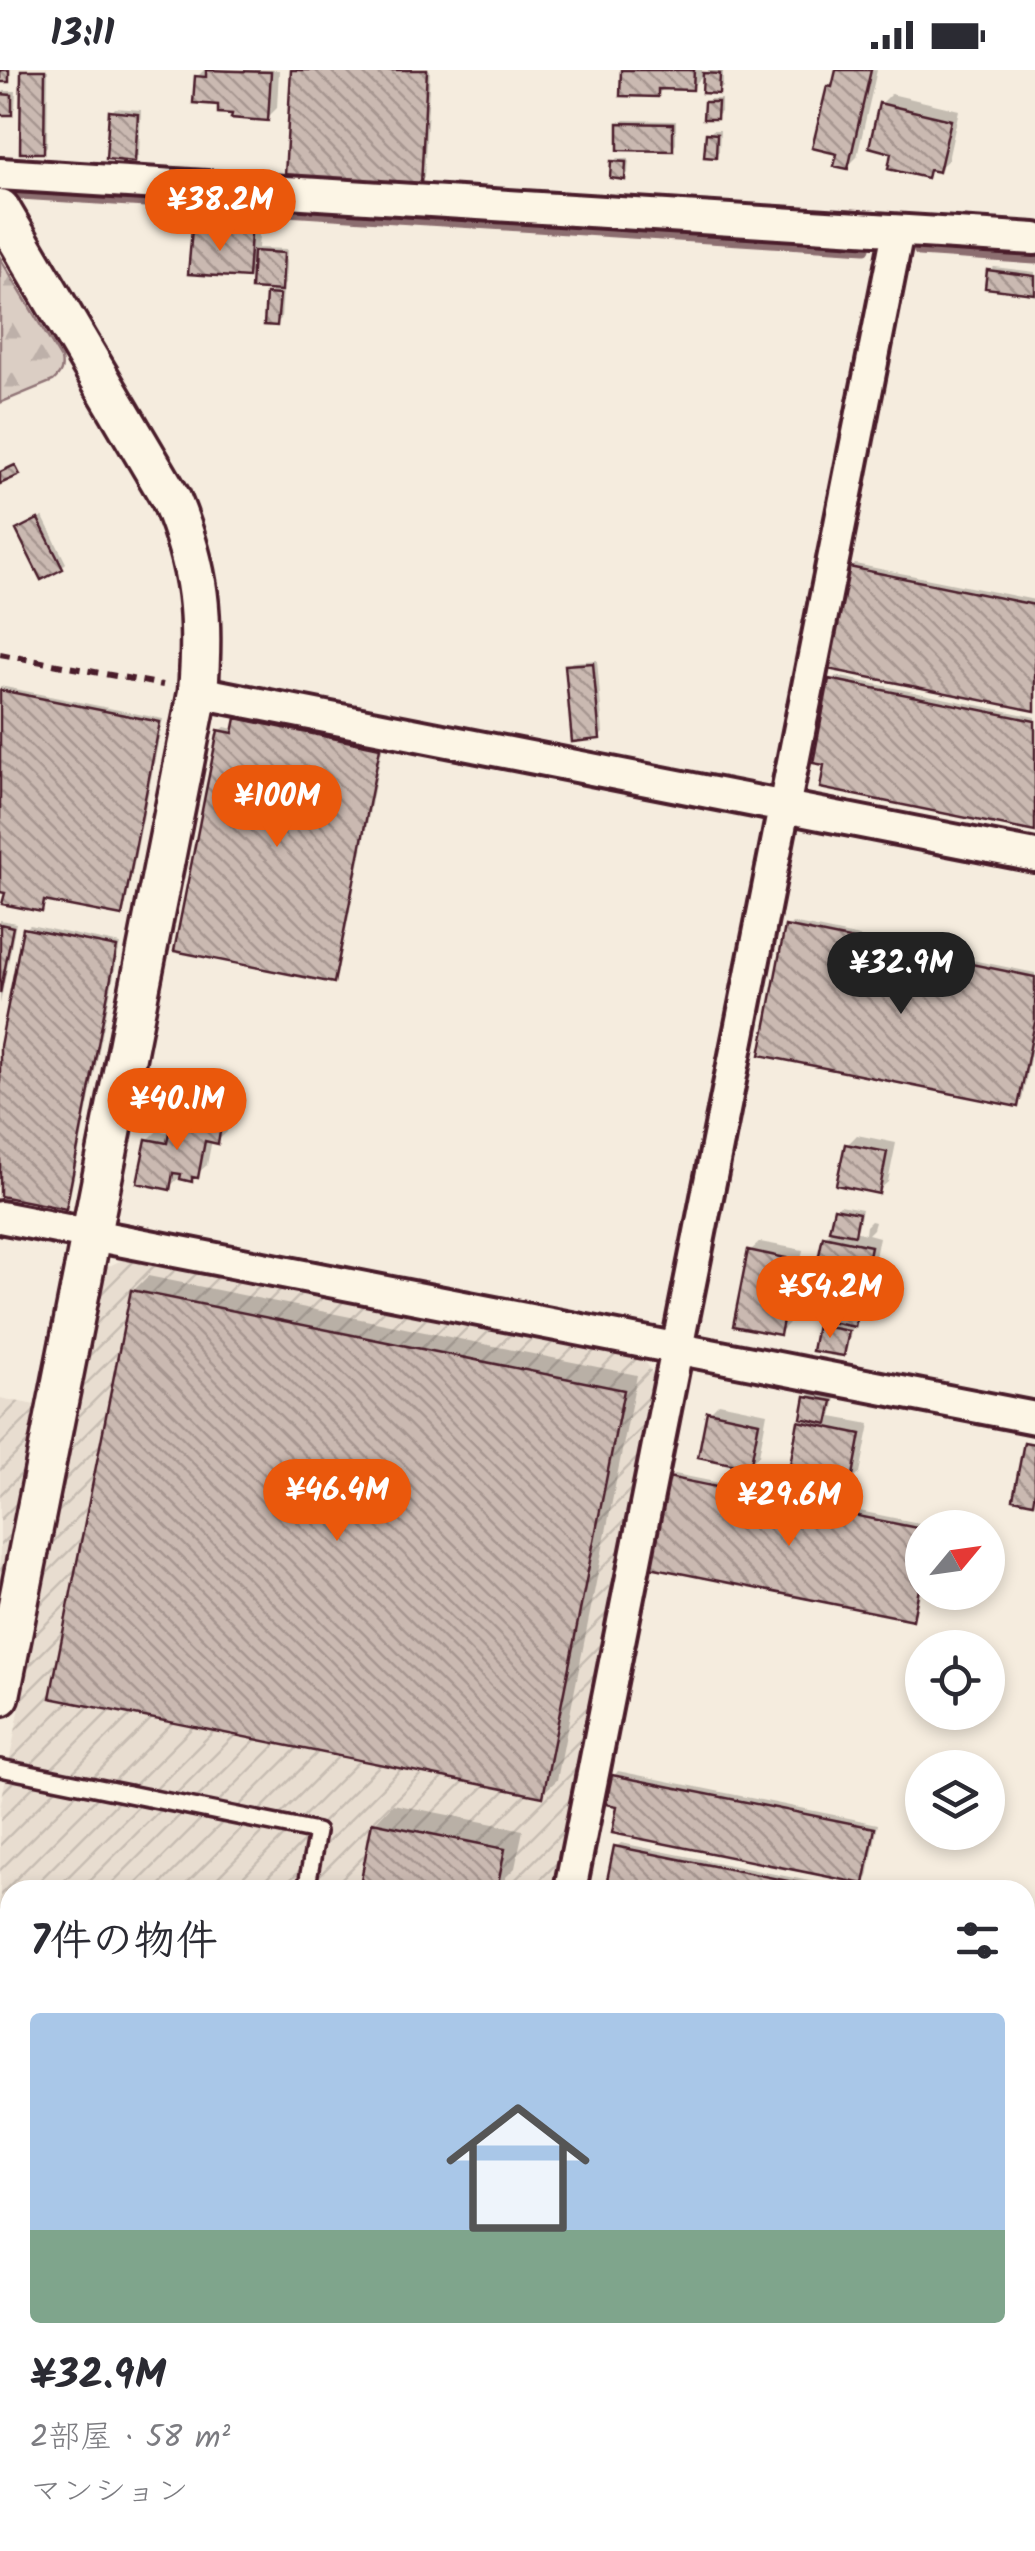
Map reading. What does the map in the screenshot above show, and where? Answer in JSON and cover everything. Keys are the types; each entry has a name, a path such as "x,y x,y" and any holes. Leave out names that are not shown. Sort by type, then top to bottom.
{"street":[{"path":"0,174 1035,240"},
{"path":"0,209 171,499 194,568 202,640 198,692 0,1696"},
{"path":"572,1880 898,231"},
{"path":"198,692 1035,856"},
{"path":"0,1217 1035,1418"}],"lane":[{"path":"0,1768 317,1832 308,1880"}],"path":[{"path":"0,654 198,692"}],"shaded area":[{"path":"126,1258 644,1359 654,1376 554,1880 0,1880 0,1808 107,1267"},
{"path":"0,1398 35,1405 0,1583"}],"green space":[{"path":"0,258 62,366 53,381 0,403"}],"building":[{"path":"0,70 9,70 9,82 0,82"},
{"path":"21,70 45,70 44,153 20,153"},
{"path":"206,70 271,72 268,121 231,118 232,114 218,113 218,105 193,103 195,76 206,77"},
{"path":"291,70 427,70 421,185 285,176"},
{"path":"621,70 694,70 693,90 658,89 658,97 620,96"},
{"path":"836,70 871,70 848,169 834,166 837,154 812,148 827,86 832,87"},
{"path":"703,73 720,74 719,94 702,93"},
{"path":"0,94 12,95 12,115 0,115"},
{"path":"704,102 718,102 717,119 703,119"},
{"path":"879,103 951,120 939,172 929,170 927,178 888,169 891,153 869,147"},
{"path":"109,111 138,114 135,162 106,159"},
{"path":"618,123 673,124 673,151 618,150"},
{"path":"706,133 717,134 716,158 704,157"},
{"path":"611,161 626,162 625,180 610,178"},
{"path":"192,229 251,233 248,278 188,274"},
{"path":"253,251 284,253 282,291 251,289"},
{"path":"987,270 1035,276 1035,294 985,288"},
{"path":"266,294 280,295 277,326 264,325"},
{"path":"15,465 20,475 0,484 0,472"},
{"path":"38,519 63,569 41,580 16,530"},
{"path":"849,567 1035,605 1035,711 828,669"},
{"path":"593,663 600,739 572,742 565,665"},
{"path":"829,679 1035,721 1035,832 820,788 824,765 813,763"},
{"path":"0,690 160,722 122,916 44,901 42,912 2,904 5,893 0,892"},
{"path":"236,718 380,748 334,983 174,951 218,730 233,733"},
{"path":"0,924 13,927 0,994"},
{"path":"785,926 1035,977 1035,1022 1018,1107 760,1055"},
{"path":"23,928 117,947 66,1209 0,1196 0,1046"},
{"path":"172,1116 221,1126 218,1144 205,1141 198,1178 192,1177 192,1182 173,1173 170,1190 137,1183 146,1139 167,1143"},
{"path":"845,1144 887,1152 879,1194 836,1185"},
{"path":"834,1208 859,1213 855,1235 829,1230"},
{"path":"823,1236 871,1246 855,1327 806,1317"},
{"path":"748,1250 795,1260 780,1335 733,1326"},
{"path":"131,1290 624,1390 543,1797 50,1698"},
{"path":"817,1325 849,1331 844,1356 812,1351"},
{"path":"805,1396 833,1401 828,1424 801,1418"},
{"path":"707,1411 759,1422 750,1468 698,1457"},
{"path":"798,1421 861,1434 851,1486 822,1480 824,1472 790,1465"},
{"path":"1024,1442 1035,1444 1033,1503 1013,1499"},
{"path":"766,1471 781,1475 778,1489 763,1486"},
{"path":"668,1477 905,1526 905,1610 915,1610 913,1620 650,1567"},
{"path":"612,1775 875,1828 865,1880 844,1880 612,1833 617,1806 606,1804"},
{"path":"372,1822 505,1849 499,1880 361,1880"},
{"path":"614,1846 783,1880 607,1880"}],"waterway":[{"path":"20,194 865,248"},
{"path":"919,251 1035,259"}]}
